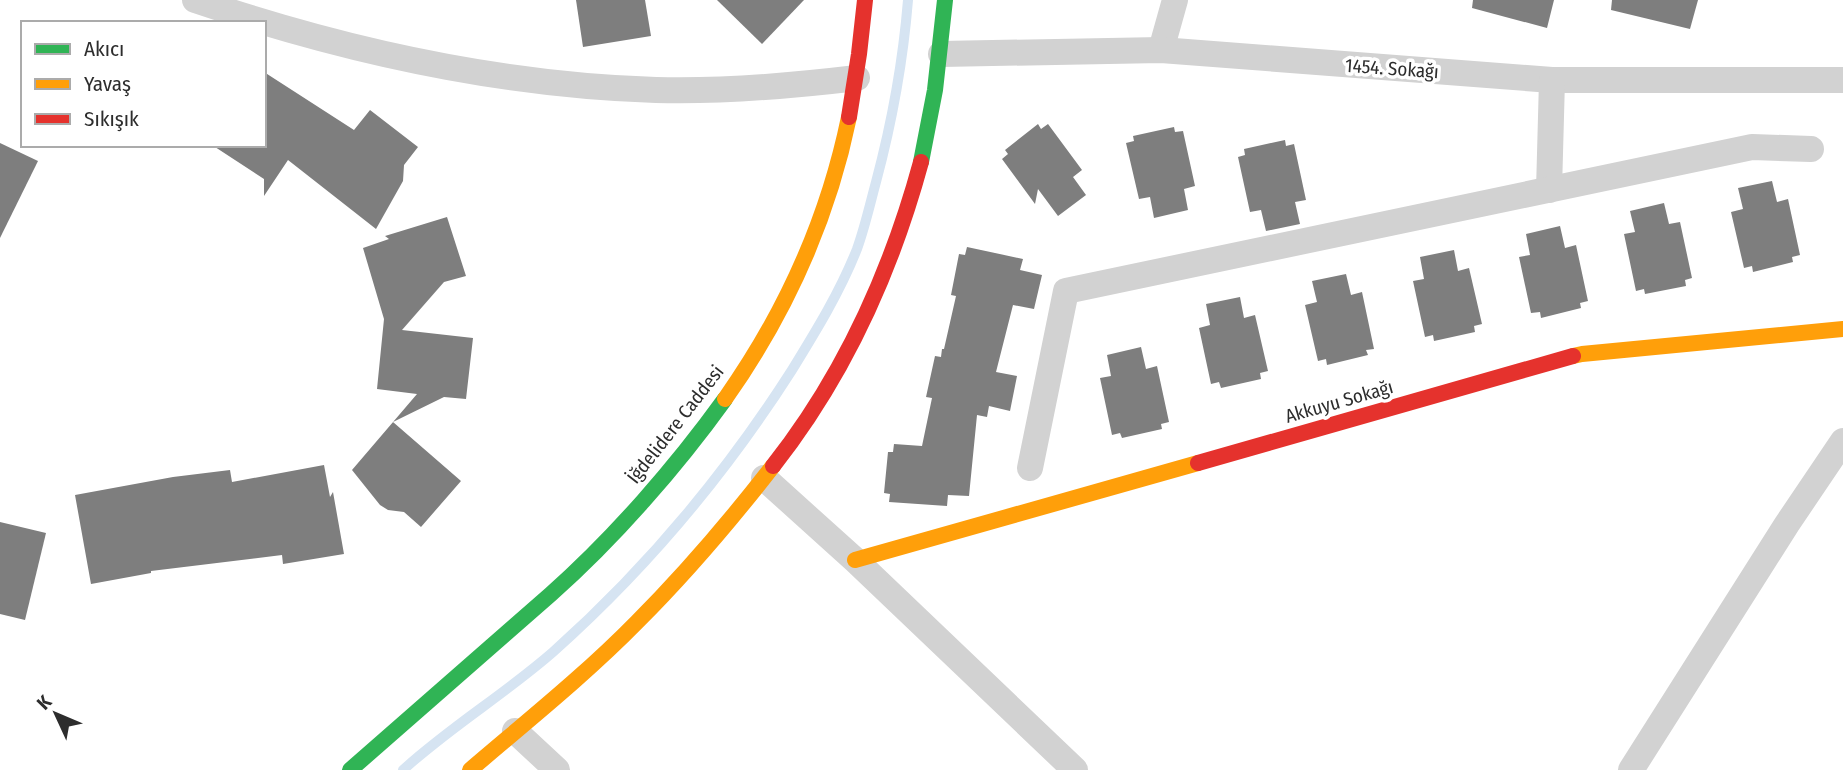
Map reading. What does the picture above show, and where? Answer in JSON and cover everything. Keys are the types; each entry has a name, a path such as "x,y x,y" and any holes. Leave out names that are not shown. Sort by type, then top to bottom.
{"street":[{"path":"195,0 261,21"},
{"name":"İğdelidere Caddesi","path":"350,770 568,579 654,486 727,395 777,315 805,258 823,212 839,164 852,104 865,0"},
{"path":"470,770 622,637 714,538 764,478 825,391 878,290 915,186 931,119 941,54 945,0"},
{"path":"1161,50 1175,0"},
{"path":"266,22 368,50 549,82 656,90 723,90 857,78"},
{"name":"1454. Sokağı","path":"941,54 1161,50 1552,80 1843,80"},
{"path":"1549,190 1552,80"},
{"path":"1030,468 1066,291 1752,147 1811,149"},
{"name":"Akkuyu Sokağı","path":"855,560 1582,354 1843,330"},
{"path":"1631,770 1787,524 1843,441"},
{"path":"764,478 855,560 1074,770"},
{"path":"515,731 557,770"}],"building":[{"path":"576,0 645,0 651,36 583,47"},
{"path":"717,0 804,0 762,44"},
{"path":"1473,0 1554,0 1547,28 1472,8"},
{"path":"1612,0 1698,0 1690,29 1611,10"},
{"path":"266,73 354,130 370,110 418,147 404,165 403,181 376,229 288,160 264,196 264,179 215,147 266,147"},
{"path":"1038,124 1041,129 1048,124 1082,170 1073,177 1086,195 1058,216 1038,189 1035,204 1002,159 1008,154 1005,150"},
{"path":"1174,127 1175,132 1183,131 1195,186 1184,189 1188,210 1154,218 1150,197 1139,199 1126,143 1134,141 1133,136"},
{"path":"1285,140 1286,146 1294,144 1306,200 1295,202 1300,224 1266,231 1261,210 1250,212 1238,157 1245,155 1244,149"},
{"path":"0,143 38,161 0,238"},
{"path":"1772,181 1777,202 1788,199 1800,255 1792,257 1793,262 1753,272 1752,266 1744,268 1731,212 1743,209 1738,188"},
{"path":"1664,203 1669,224 1680,222 1692,278 1685,280 1686,286 1645,294 1644,289 1636,291 1624,234 1635,232 1630,211"},
{"path":"447,217 466,276 444,282 402,330 473,338 466,399 444,397 393,422 417,394 377,389 384,319 363,248 389,239 385,236"},
{"path":"1560,226 1565,248 1576,245 1588,301 1580,303 1581,308 1541,318 1540,312 1531,313 1519,257 1530,255 1526,234"},
{"path":"967,247 1023,259 1020,270 1042,275 1034,309 1013,305 996,372 1017,376 1010,411 989,406 987,417 977,415 969,496 948,495 947,506 889,502 890,494 884,493 888,452 893,452 894,444 922,446 932,398 926,397 935,356 941,357 944,349 956,296 951,295 959,254 965,255"},
{"path":"1454,250 1458,271 1469,268 1482,324 1474,326 1475,332 1434,341 1433,335 1425,337 1413,281 1424,279 1420,257"},
{"path":"1346,274 1351,295 1362,292 1374,349 1366,350 1368,355 1327,365 1326,359 1318,361 1305,305 1317,302 1312,281"},
{"path":"1240,297 1244,318 1255,315 1268,371 1260,373 1261,379 1221,388 1219,382 1211,384 1199,328 1210,325 1206,304"},
{"path":"1141,347 1146,369 1157,366 1169,422 1161,424 1162,429 1122,438 1120,433 1112,435 1100,378 1111,376 1107,355"},
{"path":"393,422 461,481 421,527 404,512 388,510 380,505 352,470"},
{"path":"324,465 330,497 333,492 344,554 283,564 282,555 151,571 91,584 75,495 173,477 230,470 232,482"},
{"path":"0,522 46,533 25,620 0,614"}],"waterway":[{"path":"403,770 553,652 620,588 711,483 792,370 819,326 857,249 892,114 908,0"}],"traffic: fast":[{"path":"921,162 935,90 945,0"},
{"path":"350,770 551,594 598,549 665,476 725,399"}],"traffic: slow":[{"path":"725,399 767,333 802,264 829,192 849,117"},
{"path":"1573,356 1843,329"},
{"path":"855,560 1198,463"},
{"path":"470,770 576,679 637,622 708,546 773,466"}],"traffic: jam":[{"path":"849,117 865,0"},
{"path":"773,466 822,396 862,322 895,243 921,162"},
{"path":"1198,463 1573,356"}]}
